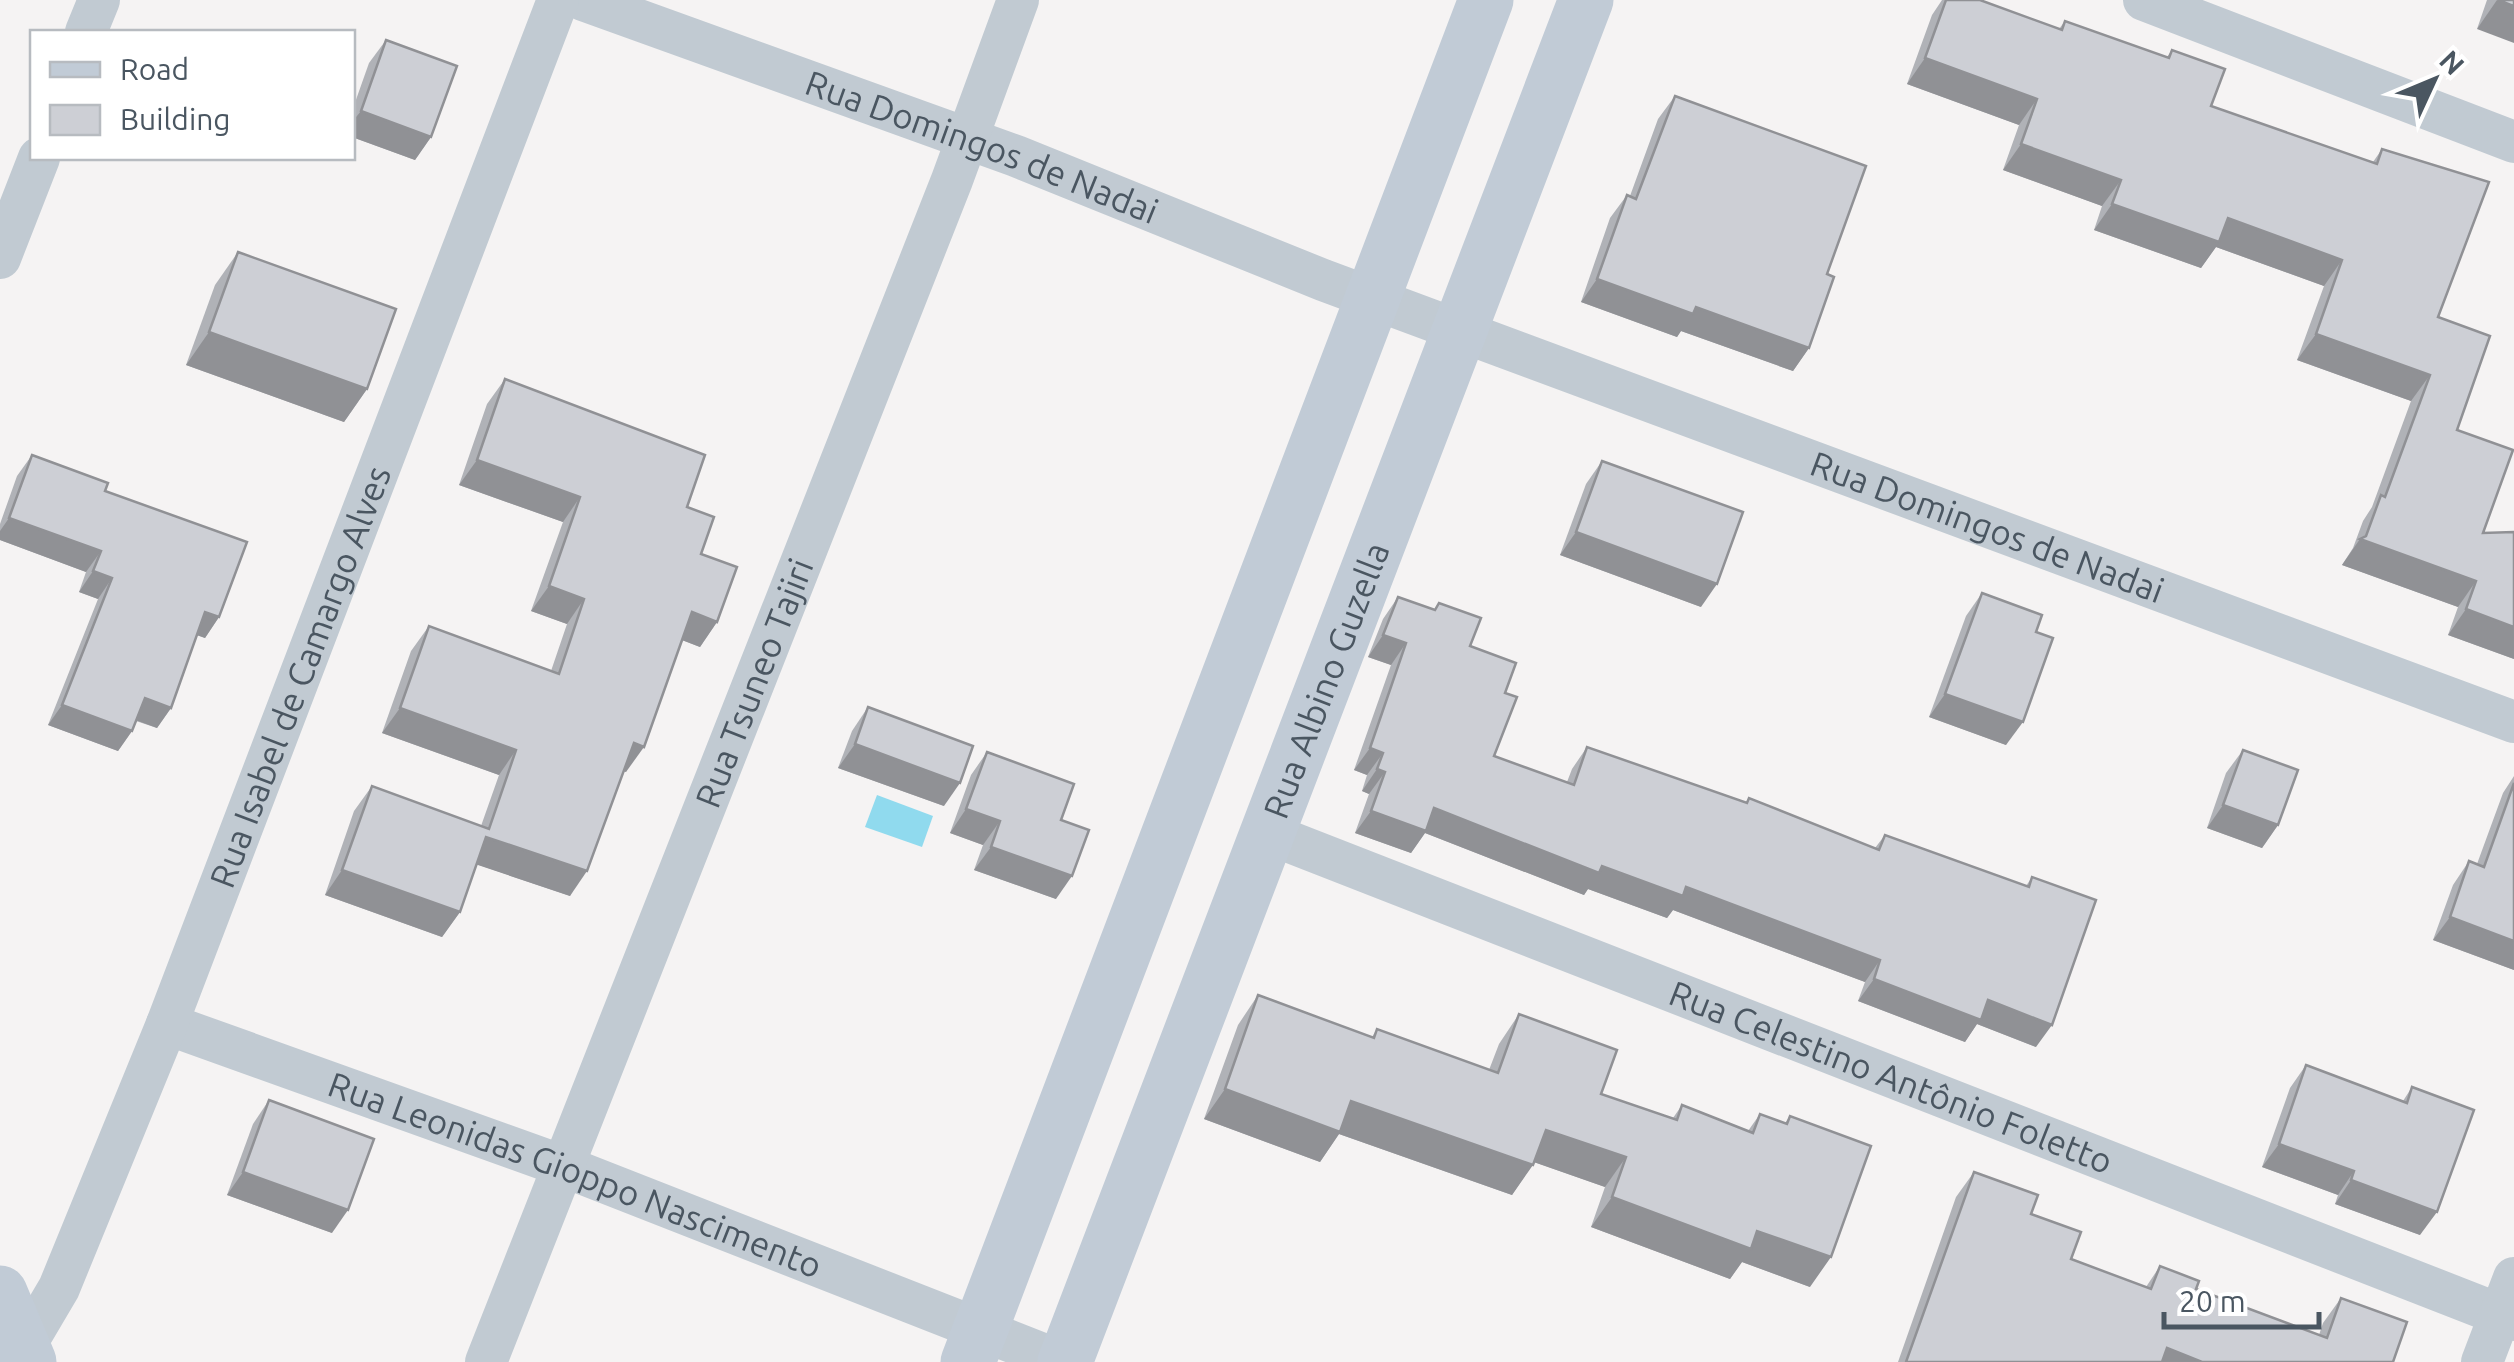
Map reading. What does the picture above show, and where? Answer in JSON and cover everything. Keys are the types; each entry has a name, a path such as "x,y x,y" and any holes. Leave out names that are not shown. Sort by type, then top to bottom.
{"street":[{"path":"87,30 98,0"},
{"name":"Rua Isabel de Camargo Alves","path":"26,1355 58,1288 167,1024 558,0"},
{"name":"Rua Domingos de Nadai","path":"584,0 967,139 1376,300 2514,722"},
{"name":"Rua Tsuneo Tajiri","path":"486,1362 967,139 1018,0"},
{"path":"974,1346 1376,300 1486,0"},
{"name":"Rua Albino Guzella","path":"1064,1362 1586,0"},
{"path":"2144,0 2514,142"},
{"path":"0,258 37,160"},
{"name":"Rua Celestino Antônio Foletto","path":"1267,833 2509,1304"},
{"name":"Rua Leonidas Gioppo Nascimento","path":"167,1024 563,1166 974,1346 1064,1362"},
{"path":"0,1293 26,1355"},
{"path":"2482,1362 2509,1304"}],"water":[{"path":"877,795 933,816 922,847 865,827"}],"building":[{"path":"1946,0 1980,0 2062,30 2065,21 2169,58 2172,50 2225,69 2211,106 2377,164 2382,149 2489,182 2438,317 2490,336 2457,430 2513,450 2483,533 2514,532 2514,627 2466,609 2476,581 2360,539 2366,536 2381,495 2385,497 2430,375 2316,334 2342,260 2228,218 2219,242 2112,204 2121,180 2021,144 2037,99 1925,58"},
{"path":"386,40 457,66 431,137 361,111"},
{"path":"1675,96 1866,166 1827,274 1834,277 1809,348 1696,307 1693,314 1597,279 1627,195 1636,199"},
{"path":"238,252 396,309 367,389 209,332"},
{"path":"505,379 705,455 687,507 714,517 701,554 737,567 717,622 692,612 644,747 634,743 587,871 486,837 460,912 342,870 372,786 489,829 516,750 400,708 429,626 559,674 584,599 549,586 580,497 477,460"},
{"path":"32,455 108,483 105,491 247,542 219,617 205,612 171,708 145,698 132,731 62,705 112,578 93,571 101,551 9,518"},
{"path":"1602,461 1743,512 1717,584 1576,532"},
{"path":"1982,593 2042,615 2036,632 2053,638 2023,722 1945,694"},
{"path":"1398,597 1435,610 1439,603 1481,618 1470,646 1516,663 1505,693 1517,697 1494,756 1574,785 1587,747 1747,803 1749,798 1879,850 1885,835 2029,887 2032,877 2096,900 2052,1025 1988,1000 1981,1020 1874,979 1880,960 1686,887 1683,896 1602,866 1599,873 1434,808 1426,831 1371,811 1385,772 1377,769 1383,753 1370,748 1406,643 1383,635"},
{"path":"868,707 973,746 960,783 855,744"},
{"path":"2243,750 2298,770 2278,825 2223,805"},
{"path":"987,752 1074,784 1061,820 1089,830 1072,876 991,847 1000,821 966,809"},
{"path":"2514,783 2514,941 2450,917 2469,861 2484,867"},
{"path":"1258,995 1374,1038 1377,1029 1498,1073 1519,1014 1617,1050 1601,1094 1677,1120 1682,1105 1753,1133 1760,1114 1787,1124 1790,1116 1871,1146 1831,1257 1757,1231 1751,1249 1612,1197 1626,1157 1546,1130 1533,1165 1351,1101 1340,1132 1225,1089"},
{"path":"2306,1065 2407,1103 2412,1087 2474,1110 2437,1212 2351,1180 2354,1171 2279,1144"},
{"path":"269,1100 374,1139 348,1210 243,1172"},
{"path":"1974,1172 2038,1195 2031,1214 2081,1232 2071,1259 2151,1289 2160,1266 2199,1281 2196,1289 2327,1338 2341,1298 2407,1322 2393,1362 2202,1362 2167,1348 2162,1362 1906,1362"}]}
